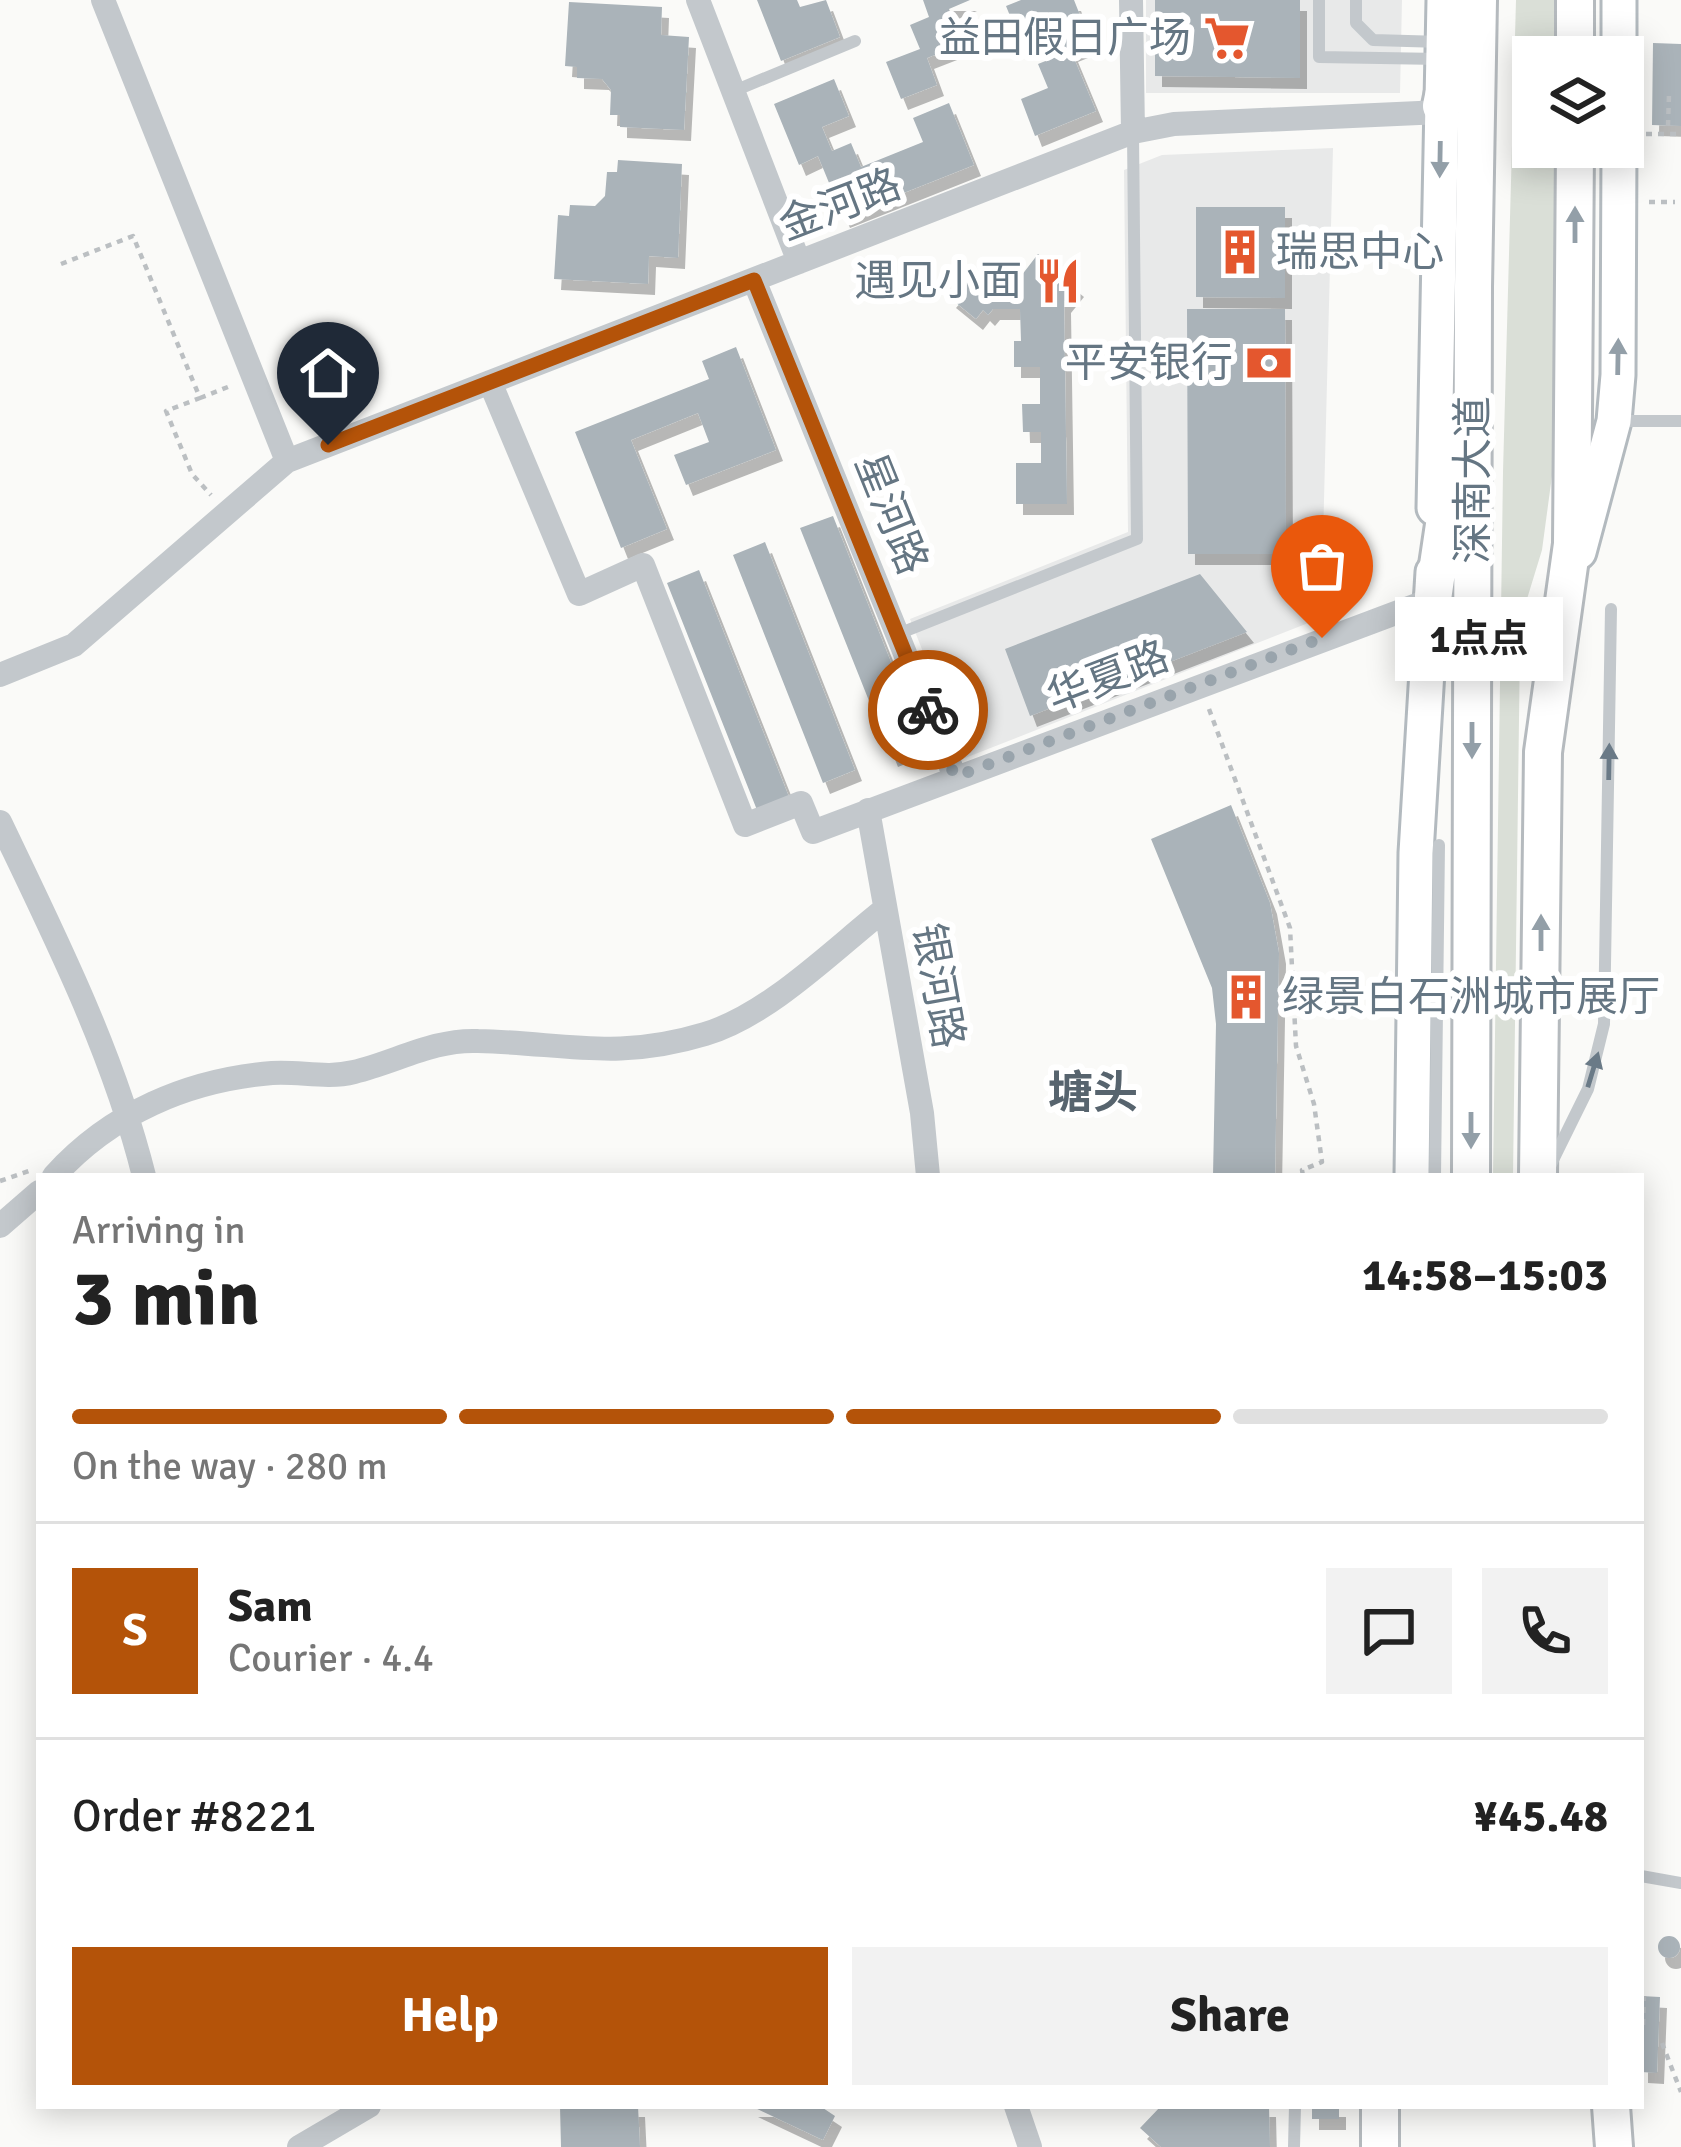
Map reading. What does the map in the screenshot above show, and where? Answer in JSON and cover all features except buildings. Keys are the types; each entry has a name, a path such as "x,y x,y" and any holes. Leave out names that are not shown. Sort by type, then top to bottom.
{"main road":[{"path":"1412,1173 1415,853 1432,599 1444,0"},
{"path":"1441,109 1462,0"},
{"name":"深南大道","path":"1471,1173 1478,0"},
{"path":"1575,0 1575,36"},
{"path":"1578,36 1585,0"},
{"path":"1619,0 1619,36"},
{"path":"1568,594 1575,168"},
{"path":"1541,1173 1543,752 1549,686 1568,594 1614,421 1630,168"},
{"path":"1432,599 1453,468 1473,287"},
{"path":"1379,2109 1380,2147"},
{"path":"1611,2109 1614,2147"}],"street":[{"path":"104,0 287,461"},
{"path":"698,0 800,262"},
{"path":"1131,0 1132,132"},
{"name":"金河路","path":"0,675 74,645 287,461 1132,132 1174,124 1441,109"},
{"name":"星河路","path":"754,280 955,777"},
{"name":"华夏路","path":"490,382 579,594 643,566 745,826 801,803 813,832 1432,599"},
{"name":"银河路","path":"868,810 922,1113 928,1173"},
{"path":"0,822 65,958 127,1116 143,1173"},
{"path":"57,1173 127,1116 169,1095 223,1079 279,1072 315,1077 351,1073 445,1043 476,1040 595,1052 654,1048 712,1033 765,1004 885,909"},
{"path":"0,1226 36,1195"},
{"path":"299,2147 364,2109"},
{"path":"1017,2109 1030,2147"}],"lane":[{"path":"1319,0 1319,57 1443,50"},
{"path":"1356,0 1356,23 1373,40 1443,50"},
{"path":"733,91 855,41"},
{"path":"897,634 1137,539 1132,132"},
{"path":"1614,421 1681,422"},
{"path":"1543,1173 1588,1089 1604,1024 1611,609"},
{"path":"1435,1173 1439,845"},
{"path":"1644,1877 1681,1883"},
{"path":"1294,2109 1294,2147"}],"path":[{"path":"1668,126 1669,94"},
{"path":"1644,139 1681,134"},
{"path":"1649,202 1675,202"},
{"path":"62,264 133,236 200,398"},
{"path":"228,512 192,474 166,411 254,376"},
{"path":"1200,684 1290,928 1296,1046 1314,1105 1322,1162 1302,1173"},
{"path":"1662,2043 1681,2092"}],"shaded area":[{"path":"1146,0 1402,0 1400,93 1146,93"},
{"path":"1516,0 1566,0 1565,36 1515,36"},
{"path":"1512,145 1512,168 1564,168 1561,409 1542,550 1520,644 1513,1173 1493,1173"},
{"path":"1333,148 1321,618 965,758 910,619 1128,532 1124,170 1162,155"}],"way so far":[{"path":"928,710 955,777 1322,638"}],"place":[{"name":"益田假日广场","path":"1227,38"},
{"name":"瑞思中心","path":"1240,252"},
{"name":"遇见小面","path":"1058,281"},
{"name":"平安银行","path":"1269,363"},
{"name":"1点点","path":"1322,638"},
{"name":"绿景白石洲城市展厅","path":"1246,997"}],"district":[{"name":"塘头","path":"1093,1093"}],"route":[{"path":"328,445 754,280 928,710"}]}
